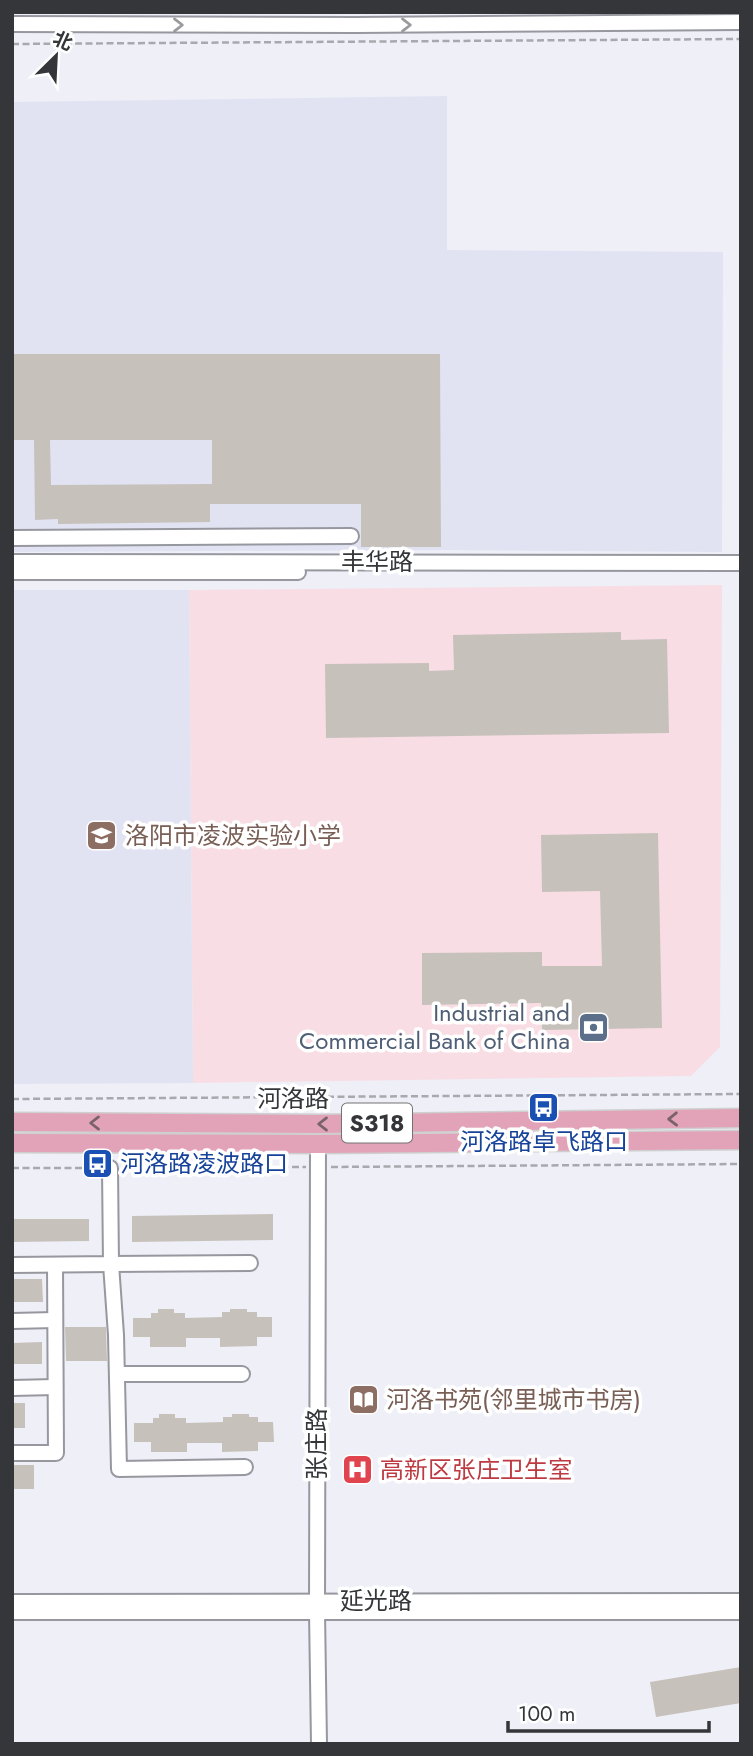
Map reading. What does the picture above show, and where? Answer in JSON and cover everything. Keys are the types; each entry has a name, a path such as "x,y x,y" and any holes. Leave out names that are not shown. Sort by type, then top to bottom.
{"main road":[{"name":"河洛路","path":"12,1122 318,1124 741,1118"},
{"name":"河洛路","path":"12,1143 318,1144 741,1140"}],"street":[{"path":"12,24 741,22"},
{"path":"12,538 351,536"},
{"name":"丰华路","path":"12,562 741,563"},
{"name":"丰华路","path":"12,572 741,572"},
{"name":"张庄路","path":"318,1144 319,1744"},
{"path":"110,1168 119,1469 245,1467"},
{"path":"12,1265 250,1263"},
{"path":"12,1454 56,1453 55,1265"},
{"path":"12,1321 55,1320"},
{"path":"117,1374 242,1374"},
{"path":"12,1388 55,1388"},
{"name":"延光路","path":"12,1612 741,1601"},
{"name":"延光路","path":"12,1602 741,1612"}],"path":[{"path":"741,22 741,563"},
{"path":"12,44 741,39"},
{"path":"741,572 741,874"},
{"path":"12,1099 741,1094"},
{"path":"12,1168 741,1164"}],"shaded area":[{"path":"447,96 447,250 723,252 722,552 12,552 12,102"},
{"path":"722,585 720,1047 691,1076 193,1083 189,590"},
{"name":"洛阳市凌波实验小学","path":"12,590 189,590 193,1083 12,1084"}],"building":[{"path":"12,354 440,354 441,547 361,547 361,504 210,504 210,522 58,524 58,519 35,520 34,440 12,440","holes":["50,440 212,440 212,484 51,485"]},
{"path":"621,632 621,640 667,639 669,733 326,738 325,664 429,663 429,671 454,670 453,635"},
{"path":"658,833 662,1028 542,1030 541,1003 422,1005 422,953 542,952 542,966 602,966 600,891 542,892 541,835"},
{"path":"273,1214 273,1240 132,1242 132,1216"},
{"path":"12,1219 89,1219 89,1241 12,1242"},
{"path":"12,1279 42,1279 43,1302 12,1302"},
{"path":"158,1309 174,1309 174,1313 185,1313 185,1318 222,1317 222,1312 230,1312 230,1309 247,1309 247,1312 257,1312 257,1317 272,1317 272,1337 257,1337 257,1346 220,1347 220,1338 186,1338 186,1347 150,1347 150,1337 133,1337 133,1318 151,1318 151,1313 158,1313"},
{"path":"65,1327 106,1327 107,1361 66,1361"},
{"path":"42,1342 42,1364 12,1364 12,1343"},
{"path":"12,1403 25,1403 25,1428 12,1428"},
{"path":"159,1414 175,1414 175,1418 186,1418 186,1423 223,1422 223,1417 232,1417 232,1414 249,1414 249,1417 258,1417 258,1422 273,1422 274,1442 258,1442 258,1451 222,1452 222,1443 187,1443 187,1452 151,1452 151,1442 134,1442 134,1423 153,1423 153,1418 159,1418"},
{"path":"12,1465 34,1465 34,1489 12,1489"},
{"path":"741,1667 741,1703 656,1717 650,1682"}],"place":[{"name":"洛阳市凌波实验小学","path":"102,836"},
{"name":"Industrial and Commercial Bank of China","path":"593,1027"},
{"name":"河洛路卓飞路口","path":"544,1108"},
{"name":"河洛路凌波路口","path":"97,1164"},
{"name":"河洛书苑(邻里城市书房)","path":"363,1400"},
{"name":"高新区张庄卫生室","path":"357,1470"}]}
